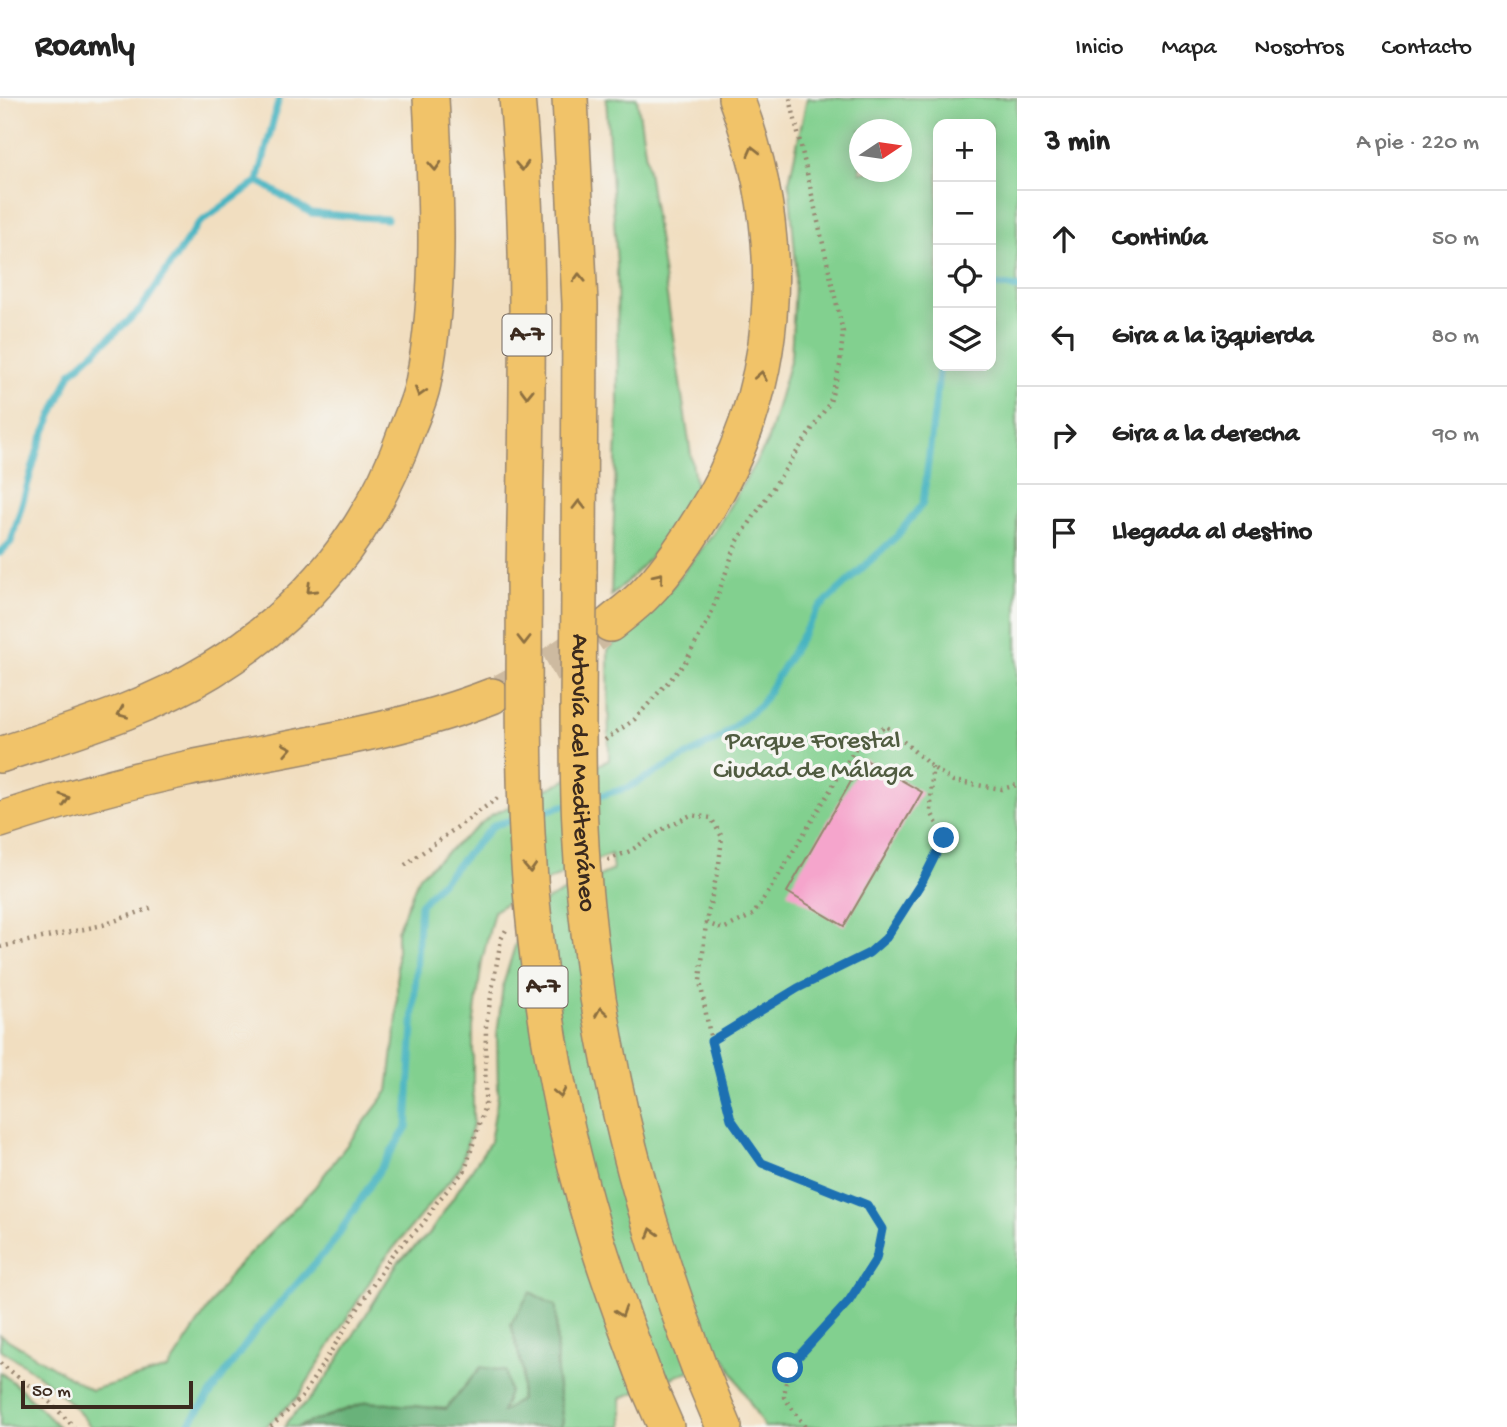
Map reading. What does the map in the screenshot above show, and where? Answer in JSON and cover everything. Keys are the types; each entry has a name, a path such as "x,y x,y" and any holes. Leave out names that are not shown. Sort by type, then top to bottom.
{"highway":[{"path":"0,755 109,718 210,671 276,624 324,577 365,521 399,454 422,386 434,304 436,193 431,98"},
{"name":"Autovía del Mediterráneo","path":"517,98 525,238 527,343 525,781 533,910 548,1028 567,1127 592,1226 620,1311 666,1427"},
{"name":"Autovía del Mediterráneo","path":"570,98 580,304 578,790 586,906 602,1020 620,1117 670,1292 724,1427"},
{"path":"610,624 646,594 680,551 716,495 745,433 761,379 771,310 770,245 763,187 748,130 736,98"},
{"path":"0,820 74,795 183,769 395,727 456,710 492,696"}],"path":[{"path":"706,923 723,929 753,915 858,744 886,726 932,767 953,780 1002,789 1017,786"},
{"path":"805,1427 784,1397 788,1368 849,1301 876,1259 882,1229 867,1205 762,1163 731,1119 711,1041 798,988 869,953 886,938 923,880 944,838 931,813 932,767"},
{"path":"0,947 103,925 150,908"},
{"path":"0,1363 46,1398 74,1427"}],"green space":[{"path":"606,98 637,98 696,488 659,546 638,571 611,596 618,408 617,265"},
{"name":"Parque Forestal Ciudad de Málaga","path":"807,98 1017,98 1017,1427 764,1427 724,1357 621,1398 623,1427 560,1427 563,1422 557,1380 556,1306 511,1324 523,1371 520,1400 501,1413 460,1391 447,1409 367,1402 297,1427 285,1427 288,1420 312,1397 332,1370 399,1261 429,1234 490,1142 498,1095 497,1035 503,985 522,923 548,899 613,870 611,854 528,889 494,911 482,961 473,1027 473,1124 460,1168 382,1262 298,1397 265,1427 91,1427 49,1384 0,1349 0,1335 91,1390 168,1369 232,1272 314,1188 388,1091 397,1018 397,931 419,876 491,815 609,760 608,650 670,589 713,534 767,443 791,357 796,266 789,182"},
{"path":"530,1292 556,1306 557,1380 563,1422 560,1427 297,1427 367,1402 446,1409 481,1367 506,1371 509,1392 502,1412 520,1400 523,1371 511,1324"},
{"path":"0,1372 19,1387 59,1427 0,1427"}],"building":[{"path":"864,759 922,792 844,926 787,892"}],"waterway":[{"path":"0,553 11,542 39,445 71,373 140,310 198,224 258,181 279,98"},
{"path":"258,181 311,213 387,219"},
{"path":"996,286 1017,288"},
{"path":"588,799 627,788 720,738 761,704 818,609 897,536 923,503 939,371"},
{"path":"534,814 570,804"},
{"path":"187,1427 256,1330 333,1243 407,1127 420,905 494,825 516,819"}],"tunnel":[{"path":"502,691 555,662 600,631"}],"route":[{"path":"788,1368 849,1301 876,1259 882,1229 867,1205 762,1163 731,1119 711,1041 798,988 869,953 886,938 923,880 944,838"}]}
